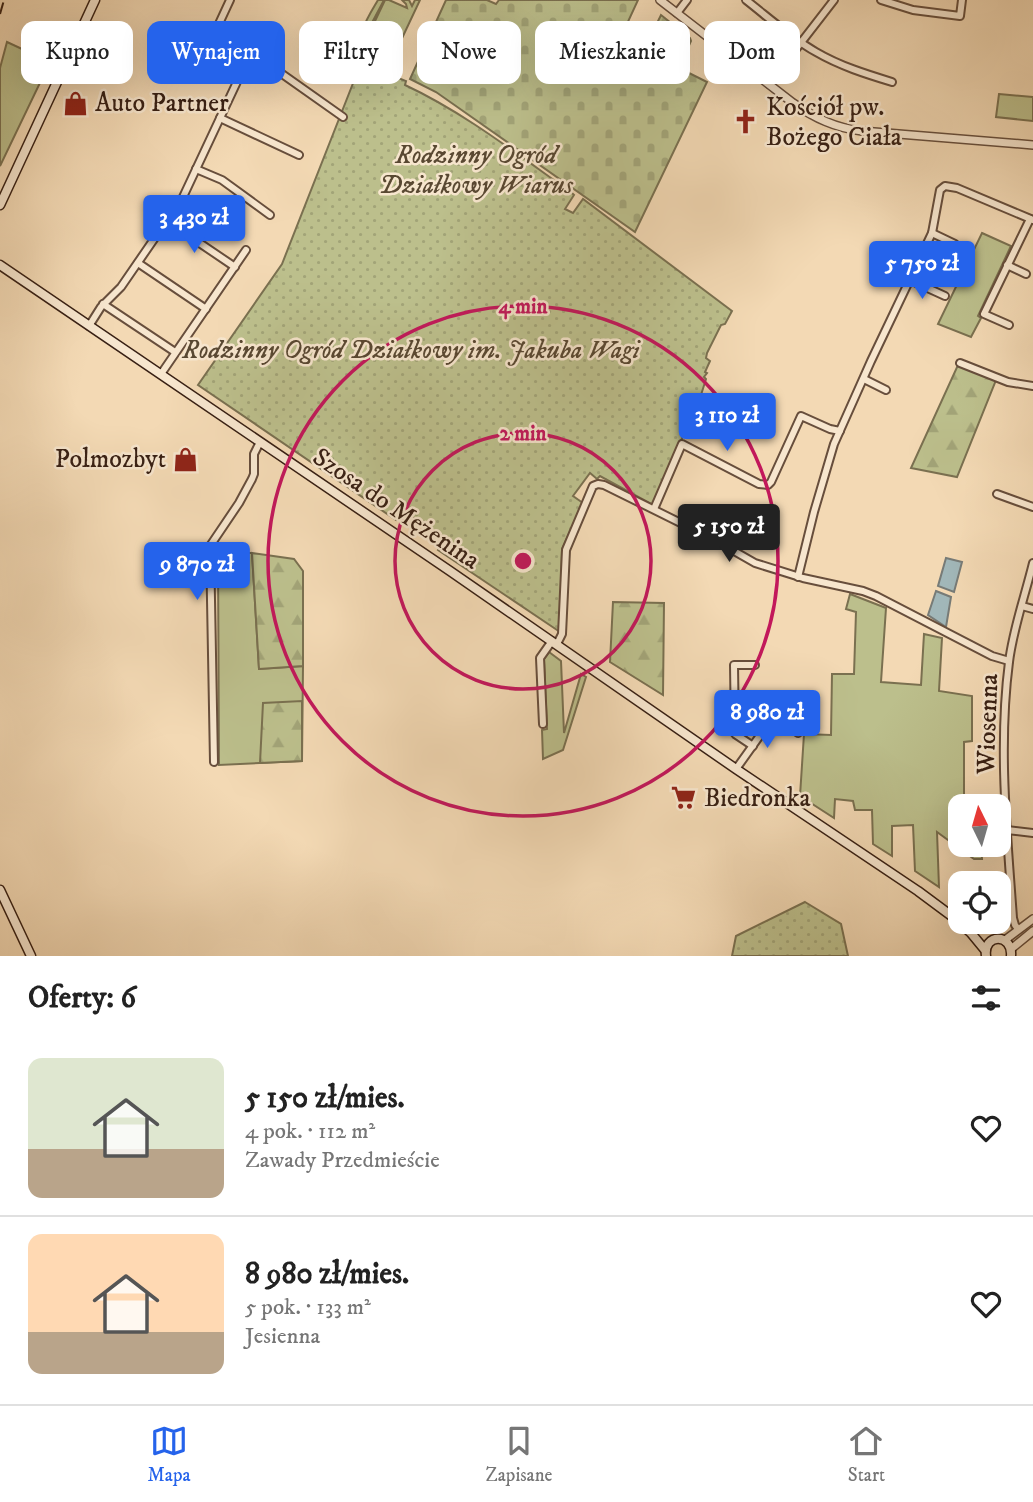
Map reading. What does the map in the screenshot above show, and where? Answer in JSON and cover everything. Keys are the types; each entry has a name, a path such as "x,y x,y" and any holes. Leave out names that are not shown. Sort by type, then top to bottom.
{"main road":[{"path":"0,205 95,0"},
{"name":"Szosa do Mężenina","path":"1,265 918,891 948,915"},
{"path":"0,890 31,956"},
{"name":"Szosa do Mężenina","path":"972,934 985,953"},
{"name":"Szosa do Mężenina","path":"974,934 991,941"},
{"path":"985,953 995,939 1005,940 1011,953"}],"street":[{"path":"220,21 230,0"},
{"path":"660,0 704,34"},
{"path":"677,13 687,0"},
{"path":"746,0 816,52 892,82"},
{"path":"800,45 834,0"},
{"path":"881,0 913,10 960,16 962,0"},
{"path":"285,76 343,117"},
{"path":"89,326 103,304 121,287 183,197 236,84"},
{"path":"769,84 812,116 842,128 1033,145"},
{"path":"220,118 299,155"},
{"path":"196,169 222,180 270,215"},
{"path":"798,577 830,458 840,431 932,233 940,190 945,186 951,186 1032,219 984,314 1009,325"},
{"path":"167,221 235,267"},
{"path":"932,233 955,244"},
{"path":"161,374 246,250"},
{"path":"138,263 206,309"},
{"path":"1007,265 1026,274"},
{"path":"909,280 945,296"},
{"path":"103,304 175,352"},
{"path":"960,363 1008,382 1033,387"},
{"path":"864,379 886,390"},
{"path":"654,509 682,444 764,485 774,477 801,416 840,431"},
{"path":"214,762 210,546 252,479 254,454 260,442"},
{"path":"543,724 540,658 562,634 566,550 593,486 598,484 654,509 755,563 798,577 876,596 982,652 1009,661"},
{"path":"997,494 1033,507"},
{"name":"Wiosenna","path":"1005,794 1004,738 1009,661 1033,563"},
{"path":"1022,606 1033,609"},
{"path":"753,746 735,734 734,665 755,665"},
{"path":"736,769 774,716 798,733"},
{"path":"1012,831 1033,833"},
{"name":"Wiosenna","path":"1009,858 1013,920 1018,929"},
{"path":"1005,940 1033,919"},
{"path":"1011,953 1033,931"}],"green space":[{"path":"378,0 384,0 373,21 366,21"},
{"path":"385,0 407,8 402,0 409,0 412,6 415,0 420,0 403,36 403,21 375,21"},
{"path":"446,0 487,0 496,4 499,0 638,0 628,21 535,21 535,84 690,84 690,74 706,84 635,232 436,92 420,84 521,84 521,21 436,21"},
{"path":"661,15 669,21 658,21"},
{"path":"7,42 21,49 21,84 39,84 0,166 0,68"},
{"path":"417,64 417,82 410,79"},
{"name":"Rodzinny Ogród Działkowy im. Jakuba Wagi","path":"403,80 406,81 405,85 449,108 491,135 572,193 574,195 565,209 573,213 583,199 732,311 725,324 721,325 707,353 706,358 710,361 701,395 653,505 600,476 597,479 590,473 573,496 583,503 562,549 560,632 438,550 445,539 404,511 396,520 198,385 282,264 353,84 403,84"},
{"path":"999,94 1033,97 1033,121 996,117"},
{"path":"982,233 1011,246 971,337 938,324"},
{"path":"958,365 996,380 957,477 911,468"},
{"path":"218,553 252,553 259,669 303,666 302,761 219,765"},
{"path":"252,553 294,559 303,571 303,666 259,669"},
{"path":"850,594 886,608 881,682 921,685 924,634 942,638 939,691 972,696 972,741 964,742 964,794 948,794 948,840 937,832 939,887 915,871 913,825 892,826 892,856 873,844 872,810 855,810 853,801 835,799 834,818 800,796 804,734 831,735 832,674 854,674 856,612 846,609"},
{"path":"613,602 664,603 663,695 610,662"},
{"path":"549,652 561,661 564,733 581,674 586,677 563,750 543,759 542,730 547,729 544,659"},
{"path":"302,701 302,761 260,763 263,703"},
{"path":"805,902 841,924 848,956 732,956 736,936"}],"shaded area":[{"path":"946,558 962,562 954,592 938,586"},
{"path":"936,591 951,597 946,627 928,615"}],"railway":[{"path":"0,14 4,0"}],"place":[{"name":"Auto Partner","path":"75,103"},
{"name":"Kościół pw. Bożego Ciała","path":"746,122"},
{"name":"Polmozbyt","path":"186,459"},
{"name":"Biedronka","path":"684,798"}],"park label":[{"name":"Rodzinny Ogród Działkowy Wiarus","path":"476,170"}]}
